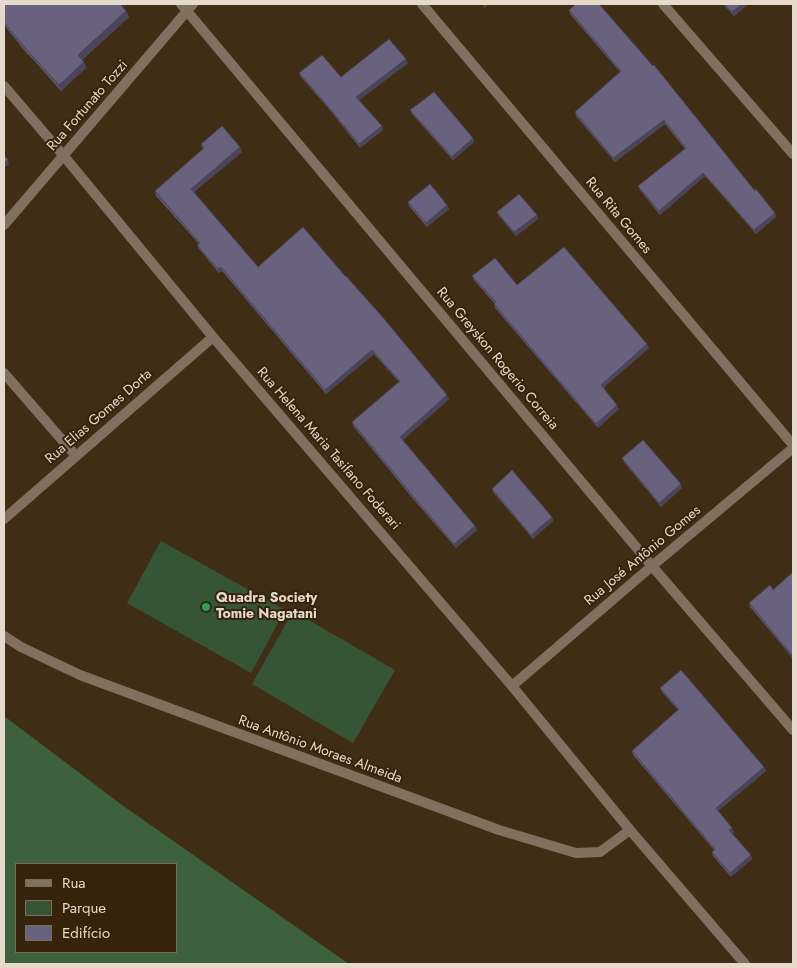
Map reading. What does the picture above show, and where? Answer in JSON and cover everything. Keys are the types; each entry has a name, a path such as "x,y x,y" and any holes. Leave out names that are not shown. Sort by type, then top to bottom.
{"street":[{"name":"Rua Rita Gomes","path":"422,4 793,447"},
{"path":"663,4 793,154"},
{"name":"Rua Fortunato Tozzi","path":"4,225 64,156 187,6"},
{"name":"Rua Greyskon Rogerio Correia","path":"187,6 652,566 793,730"},
{"name":"Rua Helena Maria Tasifano Foderari","path":"4,86 213,337 512,686 630,830 745,964"},
{"name":"Rua Elias Gomes Dorta","path":"4,519 213,337"},
{"path":"4,373 76,456"},
{"name":"Rua José Antônio Gomes","path":"512,686 793,447"},
{"name":"Rua Antônio Moraes Almeida","path":"4,636 21,647 80,675 499,830 576,853 600,852 630,830"}],"green space":[{"name":"Quadra Society Tomie Nagatani","path":"161,541 285,610 251,673 127,603"},
{"path":"293,611 395,670 353,743 252,684"},
{"path":"4,716 122,805 349,964 4,964"}],"building":[{"path":"4,4 120,4 126,11 78,55 84,62 59,85 4,22"},
{"path":"576,4 599,4 654,65 755,191 756,189 775,213 754,230 703,173 659,211 638,186 686,148 664,120 613,158 575,112 621,71 569,10"},
{"path":"725,4 742,4 732,12"},
{"path":"389,39 406,59 356,97 382,126 359,144 299,73 322,55 341,77"},
{"path":"434,92 473,138 452,157 410,110"},
{"path":"222,126 240,147 191,189 258,267 303,227 385,320 447,395 400,437 475,526 454,544 352,422 400,381 372,350 325,390 221,267 218,269 197,245 200,243 155,191 204,148 201,144"},
{"path":"4,155 8,160 4,163"},
{"path":"430,184 447,205 426,223 408,202"},
{"path":"519,194 537,215 514,232 497,212"},
{"path":"564,247 647,344 601,385 617,405 596,424 494,304 496,302 472,276 495,258 517,285"},
{"path":"643,440 681,484 659,503 622,458"},
{"path":"512,470 552,517 531,535 492,489"},
{"path":"793,572 793,659 792,655 749,603 770,585 773,590"},
{"path":"681,670 764,767 716,808 732,828 729,830 751,855 730,873 712,852 715,849 632,751 679,709 660,688"}],"place":[{"name":"Quadra Society Tomie Nagatani","path":"206,607"}]}
